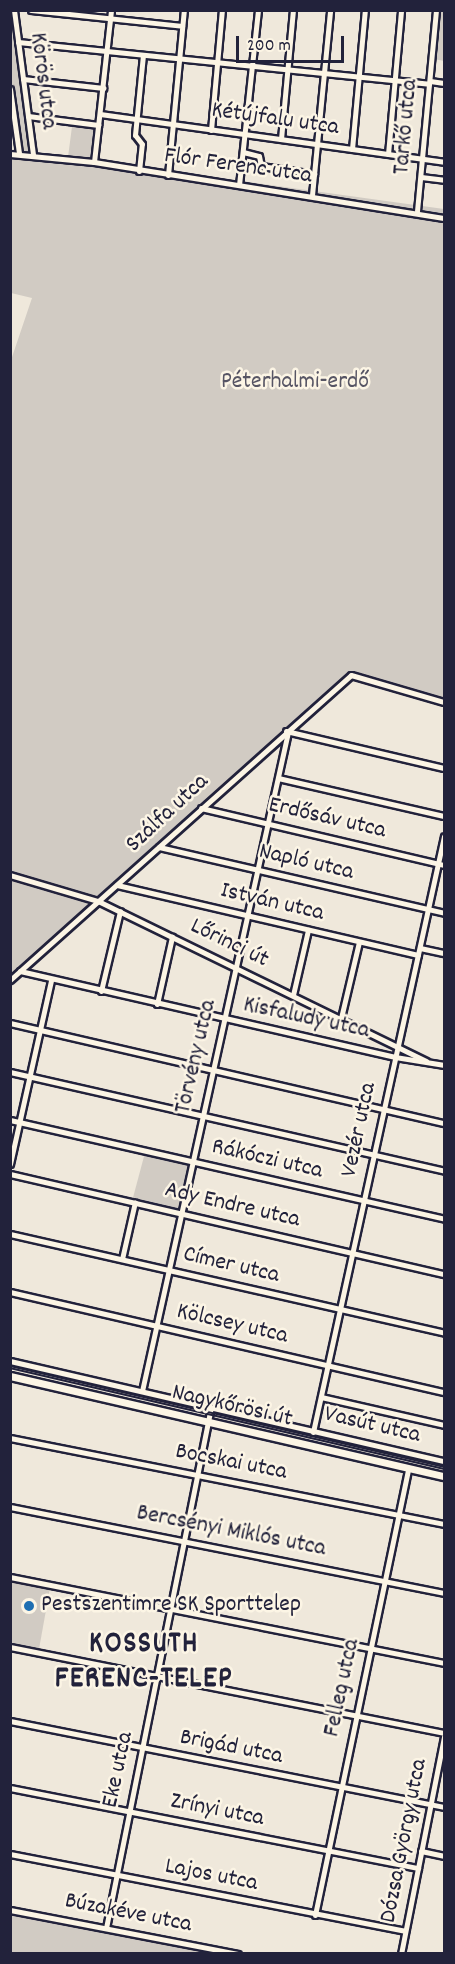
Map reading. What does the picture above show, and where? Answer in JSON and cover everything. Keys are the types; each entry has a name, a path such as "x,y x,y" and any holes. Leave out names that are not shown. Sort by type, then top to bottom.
{"main road":[{"name":"Nagykőrösi út","path":"10,1376 444,1476"}],"street":[{"name":"Körös utca","path":"14,10 28,116 30,155"},
{"path":"31,10 182,26"},
{"path":"94,162 111,10"},
{"path":"168,175 184,10"},
{"path":"211,130 222,10"},
{"path":"238,185 246,134 258,10"},
{"path":"281,139 293,10"},
{"path":"312,195 330,10"},
{"path":"352,149 365,10"},
{"path":"388,154 401,10"},
{"name":"Tarkő utca","path":"417,211 436,10"},
{"path":"18,42 287,70 444,83"},
{"path":"139,171 142,144 135,136 142,55"},
{"path":"23,79 103,88"},
{"path":"10,89 19,153"},
{"name":"Kétújfalu utca","path":"100,114 444,162"},
{"path":"28,116 98,125"},
{"name":"Flór Ferenc utca","path":"10,154 19,153 94,162 139,171 417,211 444,218"},
{"path":"243,153 259,156 261,166 314,174"},
{"path":"421,177 444,180"},
{"name":"Szálfa utca","path":"10,980 351,675 444,702"},
{"path":"286,731 444,768"},
{"name":"Törvény utca","path":"142,1391 278,778 286,731"},
{"path":"278,778 444,816"},
{"name":"Erdősáv utca","path":"201,808 441,864"},
{"name":"Vezér utca","path":"313,1432 427,909 441,864 444,836"},
{"name":"Napló utca","path":"159,847 444,913"},
{"name":"Lőrinci út","path":"10,875 98,901 426,1061"},
{"name":"István utca","path":"117,885 418,955"},
{"path":"101,991 120,911"},
{"path":"293,995 308,930"},
{"path":"157,1004 172,937"},
{"path":"341,1018 359,942"},
{"path":"420,948 444,952"},
{"name":"Kisfaludy utca","path":"20,971 223,1019 395,1057 444,1065"},
{"path":"10,1164 51,980"},
{"path":"10,1023 444,1123"},
{"path":"10,1072 444,1171"},
{"name":"Rákóczi utca","path":"10,1120 444,1219"},
{"name":"Ady Endre utca","path":"10,1174 444,1274"},
{"path":"122,1258 135,1202"},
{"name":"Címer utca","path":"10,1234 444,1333"},
{"name":"Kölcsey utca","path":"10,1292 444,1392"},
{"name":"Vasút utca","path":"10,1361 444,1461"},
{"path":"321,1397 444,1425"},
{"name":"Eke utca","path":"106,1928 212,1407"},
{"name":"Bocskai utca","path":"10,1438 444,1524"},
{"name":"Felleg utca","path":"315,1915 408,1469"},
{"name":"Bercsényi Miklós utca","path":"10,1507 444,1593"},
{"path":"10,1577 444,1663"},
{"path":"10,1647 444,1734"},
{"name":"Brigád utca","path":"10,1721 444,1807"},
{"name":"Dózsa György utca","path":"400,1953 444,1734"},
{"name":"Zrínyi utca","path":"10,1788 418,1868"},
{"path":"421,1851 444,1856"},
{"name":"Lajos utca","path":"10,1854 405,1931"},
{"name":"Búzakéve utca","path":"10,1910 238,1953"}],"green space":[{"name":"Péterhalmi-erdő","path":"15,10 35,152 68,157 73,119 102,122 98,161 444,209 444,698 353,671 347,673 11,976 10,363 32,298 11,293 10,150 16,149 10,106 10,11"},
{"path":"439,11 444,11 444,61 434,59"},
{"path":"146,1149 192,1161 178,1214 132,1201"},
{"name":"Pestszentimre SK Sporttelep","path":"11,1580 50,1588 39,1649 11,1644"},
{"path":"10,1906 242,1952 242,1953 11,1953"}],"railway":[{"path":"10,1367 444,1468"}],"place":[{"name":"Pestszentimre SK Sporttelep","path":"29,1606"}],"district":[{"name":"KOSSUTH FERENC-TELEP","path":"144,1663"}]}
